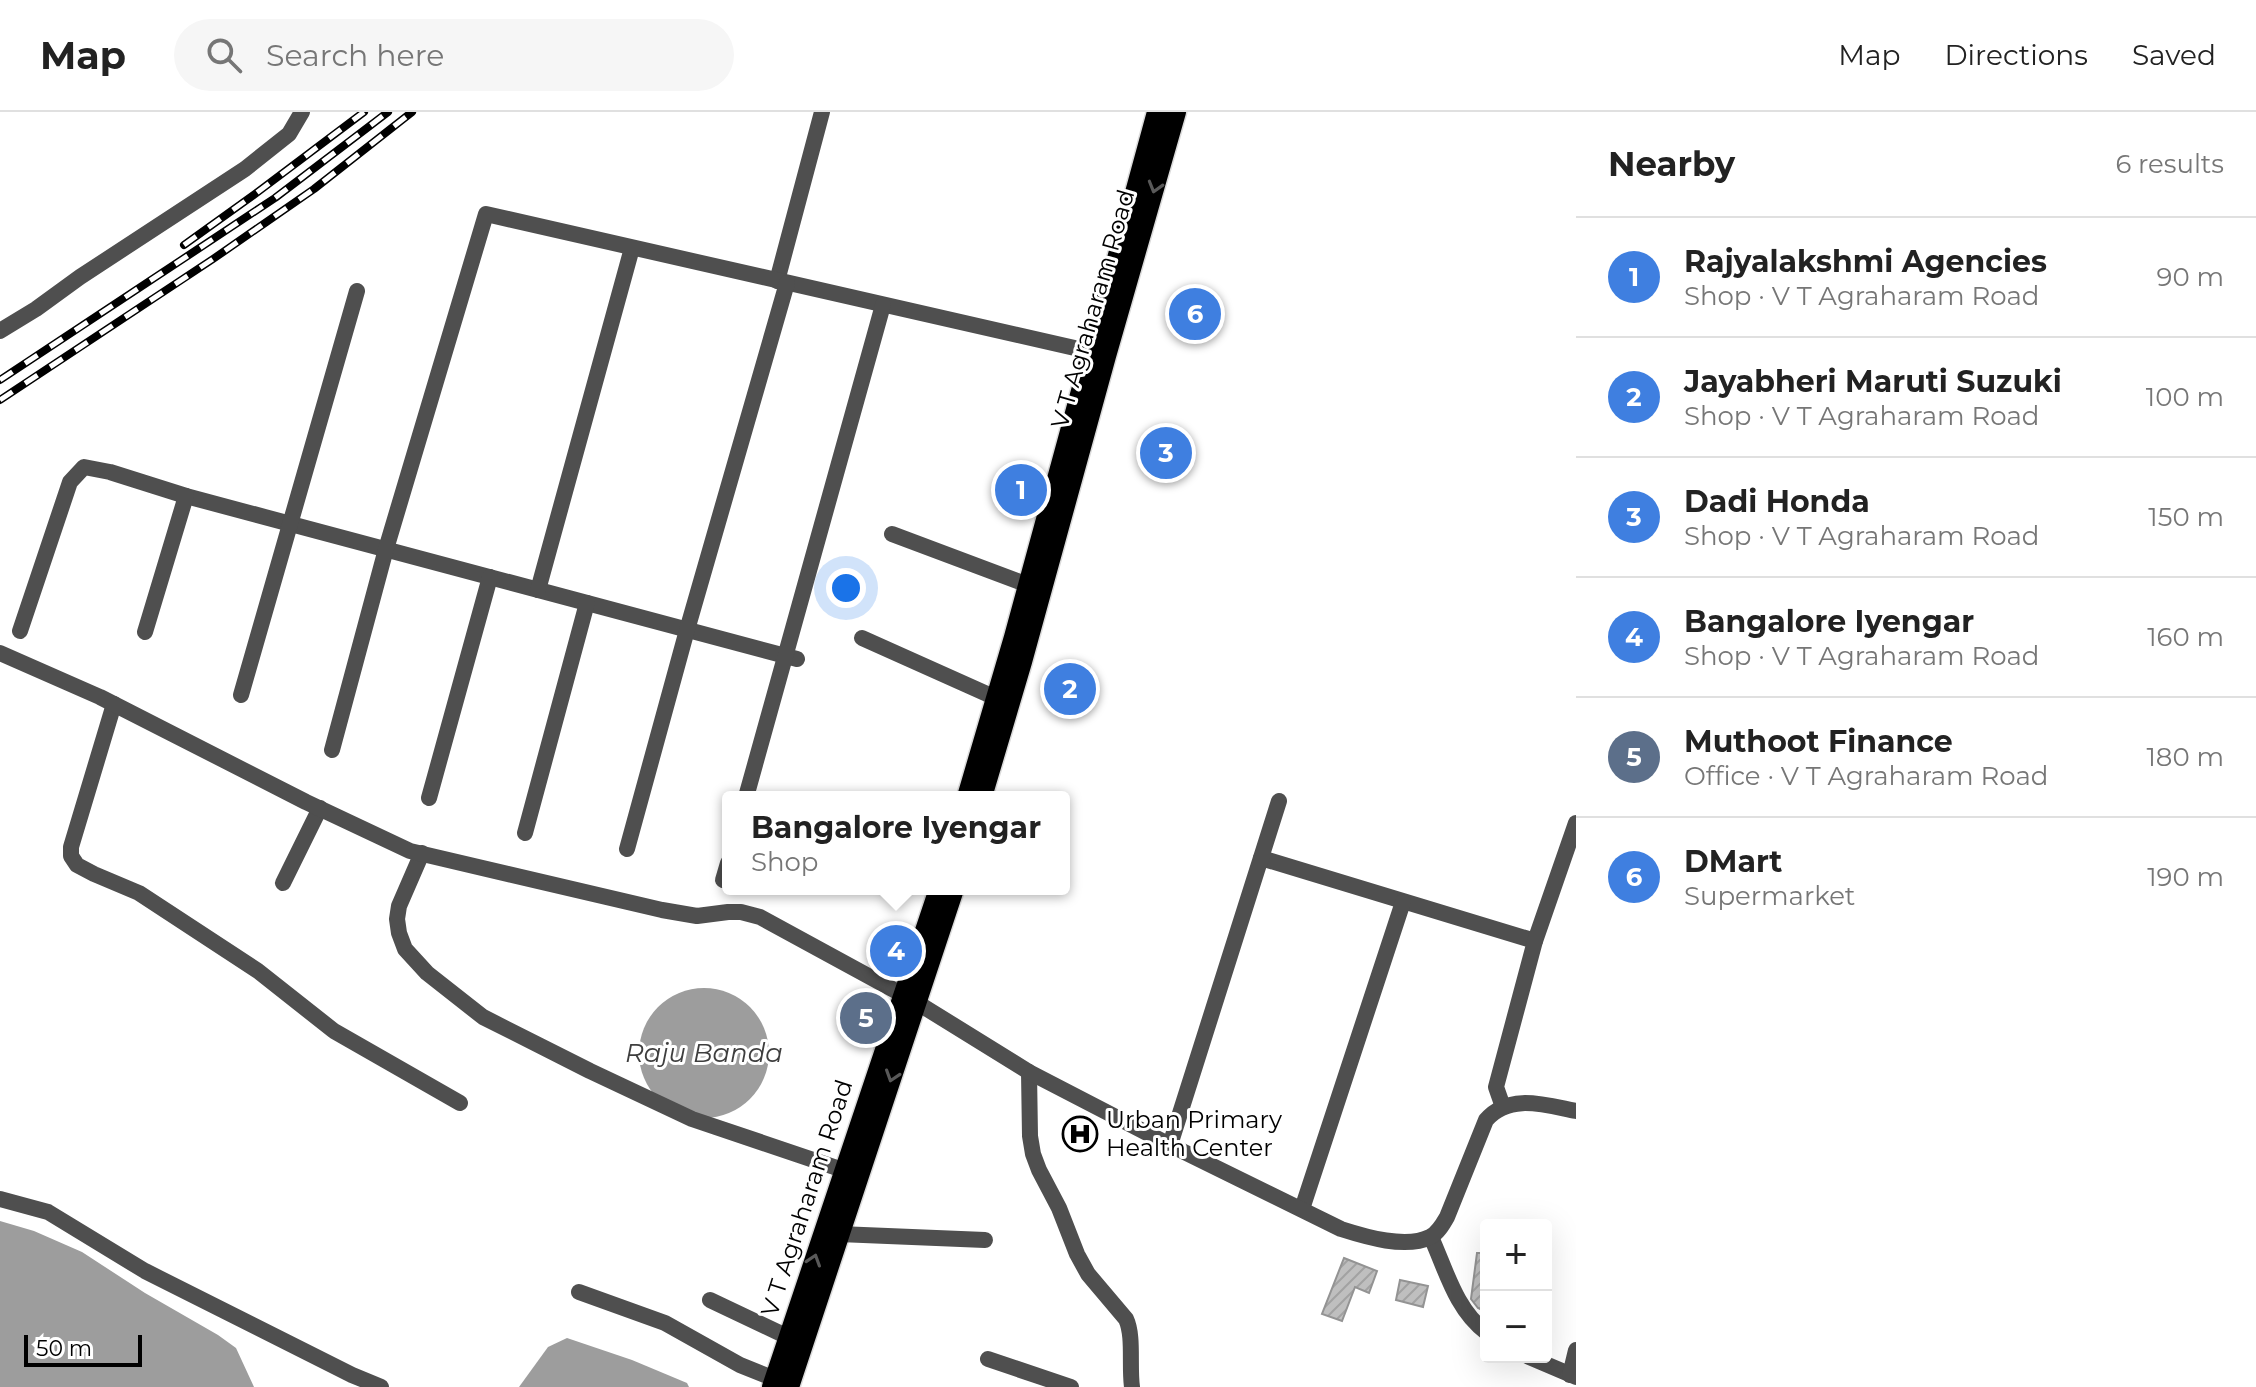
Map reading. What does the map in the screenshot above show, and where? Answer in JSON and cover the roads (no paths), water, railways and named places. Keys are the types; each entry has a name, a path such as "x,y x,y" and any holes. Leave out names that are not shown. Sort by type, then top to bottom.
{"main road":[{"name":"V T Agraharam Road","path":"984,791 1026,648 1157,112"},
{"name":"V T Agraharam Road","path":"969,791 1098,353 1176,112"},
{"name":"V T Agraharam Road","path":"910,998 937,895"},
{"name":"V T Agraharam Road","path":"779,1384 788,1337 843,1170 952,895"},
{"path":"779,1384 839,1234 910,998"}],"street":[{"path":"0,331 245,169 289,134 302,112"},
{"path":"627,849 782,282 822,112"},
{"path":"332,750 386,549 486,214 1098,353"},
{"path":"538,590 632,248"},
{"path":"241,695 357,291"},
{"path":"748,791 791,658 883,305"},
{"path":"20,631 70,482 84,467 791,658"},
{"path":"145,632 186,496"},
{"path":"892,534 1028,585"},
{"path":"429,798 490,577"},
{"path":"525,833 587,603"},
{"path":"862,638 996,698"},
{"path":"0,653 114,704 410,851 662,910 697,916 741,912 760,917 910,998 1029,1072 1341,1229 1365,1237 1394,1242 1431,1237 1447,1217 1486,1120 1493,1112 1513,1104 1536,1103 1576,1111"},
{"path":"114,704 71,847 71,856 77,865 139,893 258,971 334,1031 460,1103"},
{"path":"1170,1145 1279,801"},
{"path":"283,883 320,808"},
{"path":"1503,1107 1496,1087 1535,941 1576,823"},
{"path":"422,853 399,906 399,933 405,949 427,973 483,1017 692,1119 843,1170"},
{"path":"1261,858 1535,941"},
{"path":"1302,1209 1403,902"},
{"path":"1029,1072 1033,1154 1088,1274 1130,1326 1132,1387"},
{"path":"0,1199 48,1212 145,1271 381,1387"},
{"path":"839,1234 985,1240"},
{"path":"1431,1237 1462,1309 1480,1327"},
{"path":"579,1292 665,1323 779,1384"},
{"path":"710,1300 788,1337"},
{"path":"1543,1363 1573,1376 1576,1350"},
{"path":"988,1359 1071,1387"}],"water":[{"name":"Raju Banda","path":"704,988 729,993 750,1007 764,1028 769,1053 764,1078 750,1099 729,1113 704,1118 679,1113 658,1099 644,1078 639,1053 644,1028 658,1007 679,993"},
{"path":"0,1221 34,1231 82,1252 218,1335 236,1348 254,1387 0,1387"},
{"path":"567,1338 632,1360 687,1383 689,1387 519,1387 548,1347"}],"railway":[{"path":"184,245 364,112"},
{"path":"0,380 275,198 388,112"},
{"path":"0,400 314,189 412,112"}],"place":[{"name":"DMart","path":"1195,314"},
{"name":"Dadi Honda","path":"1166,453"},
{"name":"Rajyalakshmi Agencies","path":"1021,490"},
{"name":"Jayabheri Maruti Suzuki","path":"1070,689"},
{"name":"Bangalore Iyengar","path":"896,951"},
{"name":"Muthoot Finance","path":"866,1018"},
{"name":"Urban Primary Health Center","path":"1080,1134"}]}
